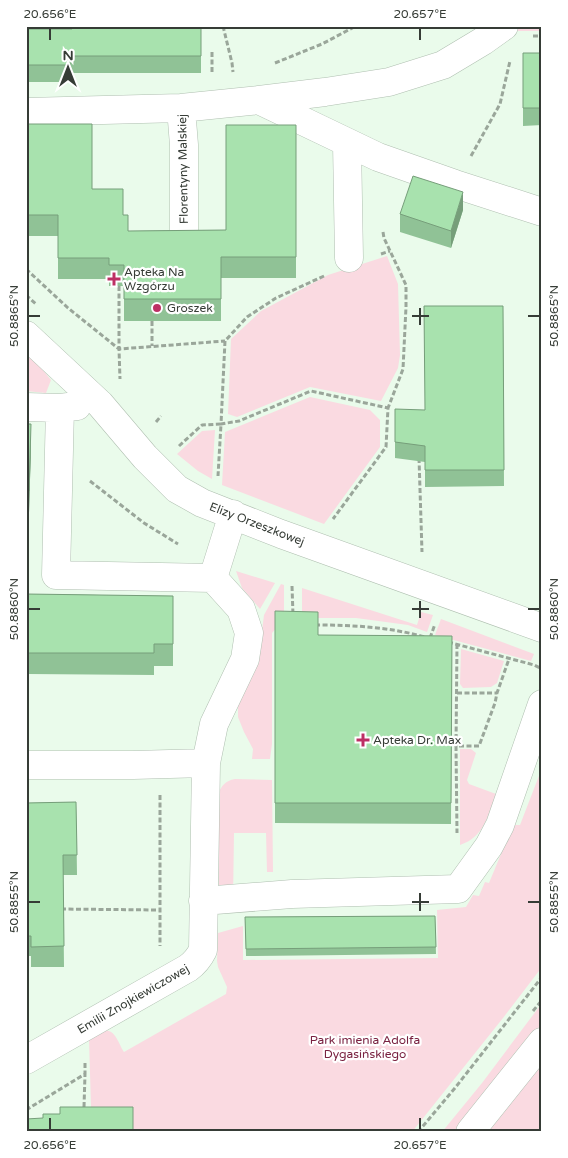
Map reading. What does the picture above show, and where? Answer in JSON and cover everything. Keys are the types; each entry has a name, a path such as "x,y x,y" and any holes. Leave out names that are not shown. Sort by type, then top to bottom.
{"street":[{"path":"26,112 181,108 326,92 389,82 443,65 504,26"},
{"path":"259,100 378,157 542,212"},
{"name":"Florentyny Malskiej","path":"181,108 184,145 184,230"},
{"path":"347,142 349,258"},
{"name":"Elizy Orzeszkowej","path":"26,335 100,404 145,457 177,489 202,503 281,534 542,628"},
{"path":"26,407 60,408 100,404"},
{"path":"60,408 56,575 215,574 233,514"},
{"name":"Emilii Znojkiewiczowej","path":"26,1060 194,964 203,950 206,763 214,724 245,658 249,633 241,609 215,574"},
{"path":"203,901 292,894 458,889 489,846 500,825 542,704"},
{"path":"26,765 206,763"},
{"path":"470,1132 542,1042"}],"path":[{"path":"223,26 232,64 233,81"},
{"path":"272,65 322,44 356,26"},
{"path":"455,184 500,104 512,56"},
{"path":"332,520 386,446 388,408 403,369 406,286 384,238 383,229"},
{"path":"26,269 68,308 119,349 225,340"},
{"path":"218,477 225,340 247,317 276,298 325,276"},
{"path":"119,286 120,383"},
{"path":"152,321 152,346"},
{"path":"177,448 202,425 240,421 311,392 388,408"},
{"path":"419,457 422,553"},
{"path":"85,477 144,523 215,574"},
{"path":"292,586 293,615"},
{"path":"312,625 351,625 383,628 457,644 534,665 542,669"},
{"path":"457,644 458,889"},
{"path":"456,746 479,746 509,658"},
{"path":"457,693 497,692"},
{"path":"160,792 160,953"},
{"path":"57,909 160,910"},
{"path":"418,1132 542,977"},
{"path":"84,1107 85,1074"}],"green space":[{"path":"518,26 542,26 542,31 514,31"},
{"path":"387,256 398,284 400,355 398,368 381,401 310,387 237,417 228,414 231,339 261,311 328,275"},
{"path":"26,352 30,354 51,380 46,393 26,391"},
{"path":"310,397 370,410 380,420 380,447 324,524 222,485 225,432"},
{"path":"215,430 212,479 198,471 177,454 202,431"},
{"path":"236,571 275,583 260,609 242,588"},
{"path":"281,584 284,585 284,619 272,633 272,744 270,759 252,759 253,749 238,717 238,705 260,647 264,615"},
{"path":"302,588 417,625 421,612 433,615 427,632 408,625 356,618 302,618"},
{"path":"441,619 534,654 531,661 435,635"},
{"path":"461,649 504,661 497,683 491,687 463,688 460,684"},
{"path":"460,749 471,749 476,753 467,780 469,784 496,794 480,831 475,837 460,845"},
{"name":"Park imienia Adolfa Dygasińskiego","path":"542,768 542,967 412,1132 133,1132 91,1107 89,1039 107,1030 114,1034 124,1052 226,994 227,987 217,961 218,933 243,926 243,960 438,958 437,910 466,907 473,895 479,896 485,882 489,883 513,825 520,825"},
{"path":"235,779 272,780 273,872 267,872 266,833 234,833 233,900 219,913 218,794 224,784"},
{"path":"542,1003 542,1023 522,1050 456,1132 442,1132 482,1083"},
{"path":"542,1061 542,1132 488,1132"}],"building":[{"path":"72,26 201,26 201,56 70,56 70,65 26,65 26,29 72,29"},
{"path":"523,53 542,53 542,108 523,108"},
{"path":"26,124 92,124 92,189 123,189 123,215 128,215 128,231 226,230 226,125 296,125 296,257 221,257 221,299 124,299 124,265 109,265 109,258 58,258 58,215 26,215"},
{"path":"413,176 463,192 451,231 400,214"},
{"path":"424,306 503,306 504,470 425,470 425,446 395,442 395,409 425,410"},
{"path":"26,424 31,424 29,491 26,491"},
{"path":"26,594 173,596 173,644 154,644 154,653 28,653 26,643"},
{"name":"Apteka Dr. Max","path":"275,611 318,612 318,635 452,636 451,803 275,803"},
{"path":"76,802 77,855 63,855 64,946 31,947 31,936 26,936 26,803"},
{"path":"435,916 436,947 246,949 245,917"},
{"path":"60,1107 133,1107 133,1132 26,1132 26,1119 43,1118 43,1114 60,1114"}],"place":[{"name":"Apteka Na Wzgórzu","path":"114,279"},
{"name":"Groszek","path":"157,308"},
{"name":"Apteka Dr. Max","path":"363,740"}]}
